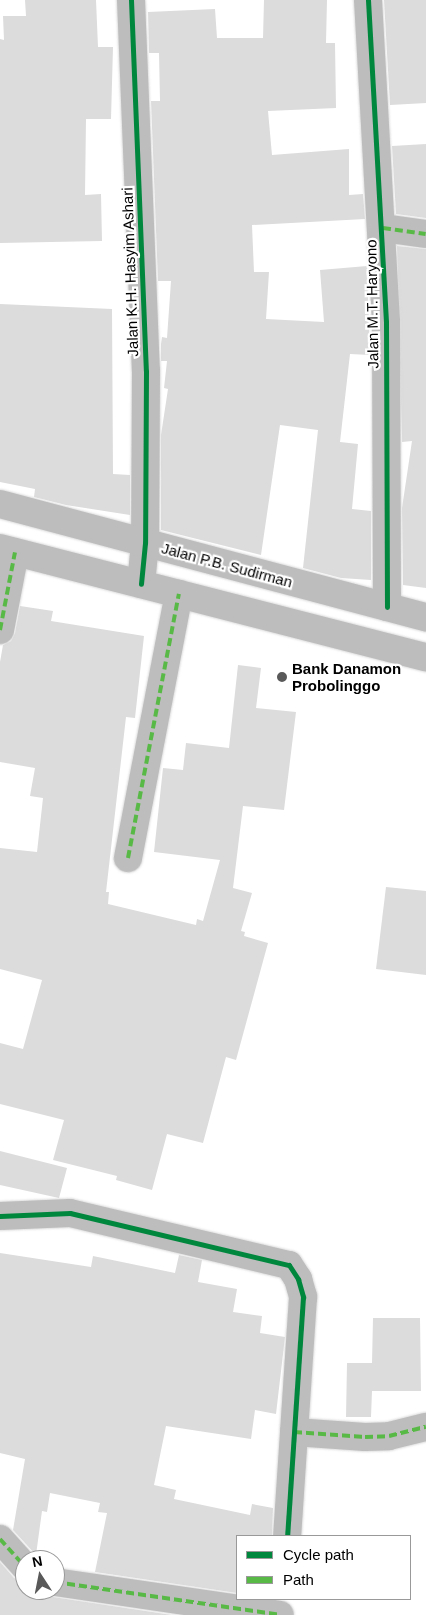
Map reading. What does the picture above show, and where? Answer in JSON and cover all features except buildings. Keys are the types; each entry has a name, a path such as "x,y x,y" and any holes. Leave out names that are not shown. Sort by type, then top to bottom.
{"street":[{"name":"Jalan K.H. Hasyim Ashari","path":"131,0 145,351 145,543 141,584"},
{"name":"Jalan M.T. Haryono","path":"368,0 383,228 386,322 387,608"},
{"path":"383,228 426,234"},
{"name":"Jalan P.B. Sudirman","path":"0,504 426,617"},
{"path":"0,630 7,550 426,657"},
{"path":"128,858 179,594"},
{"path":"0,1216 70,1213 289,1265 298,1279 303,1297 286,1535"},
{"path":"294,1432 365,1437 389,1436 426,1427"},
{"path":"0,1539 15,1556"},
{"path":"65,1583 281,1615 282,1600"}],"marked path":[{"path":"383,228 426,234"},
{"path":"0,630 15,552"},
{"path":"128,858 179,594"},
{"path":"294,1432 365,1437 389,1436 426,1427"},
{"path":"0,1539 15,1556"},
{"path":"65,1583 280,1615"}],"cycle path":[{"path":"131,0 146,371 145,543 141,584"},
{"path":"368,0 386,322 387,607"},
{"path":"0,1216 70,1213 289,1265 298,1279 303,1297 287,1535"}],"place":[{"name":"Bank Danamon Probolinggo","path":"282,677"}]}
